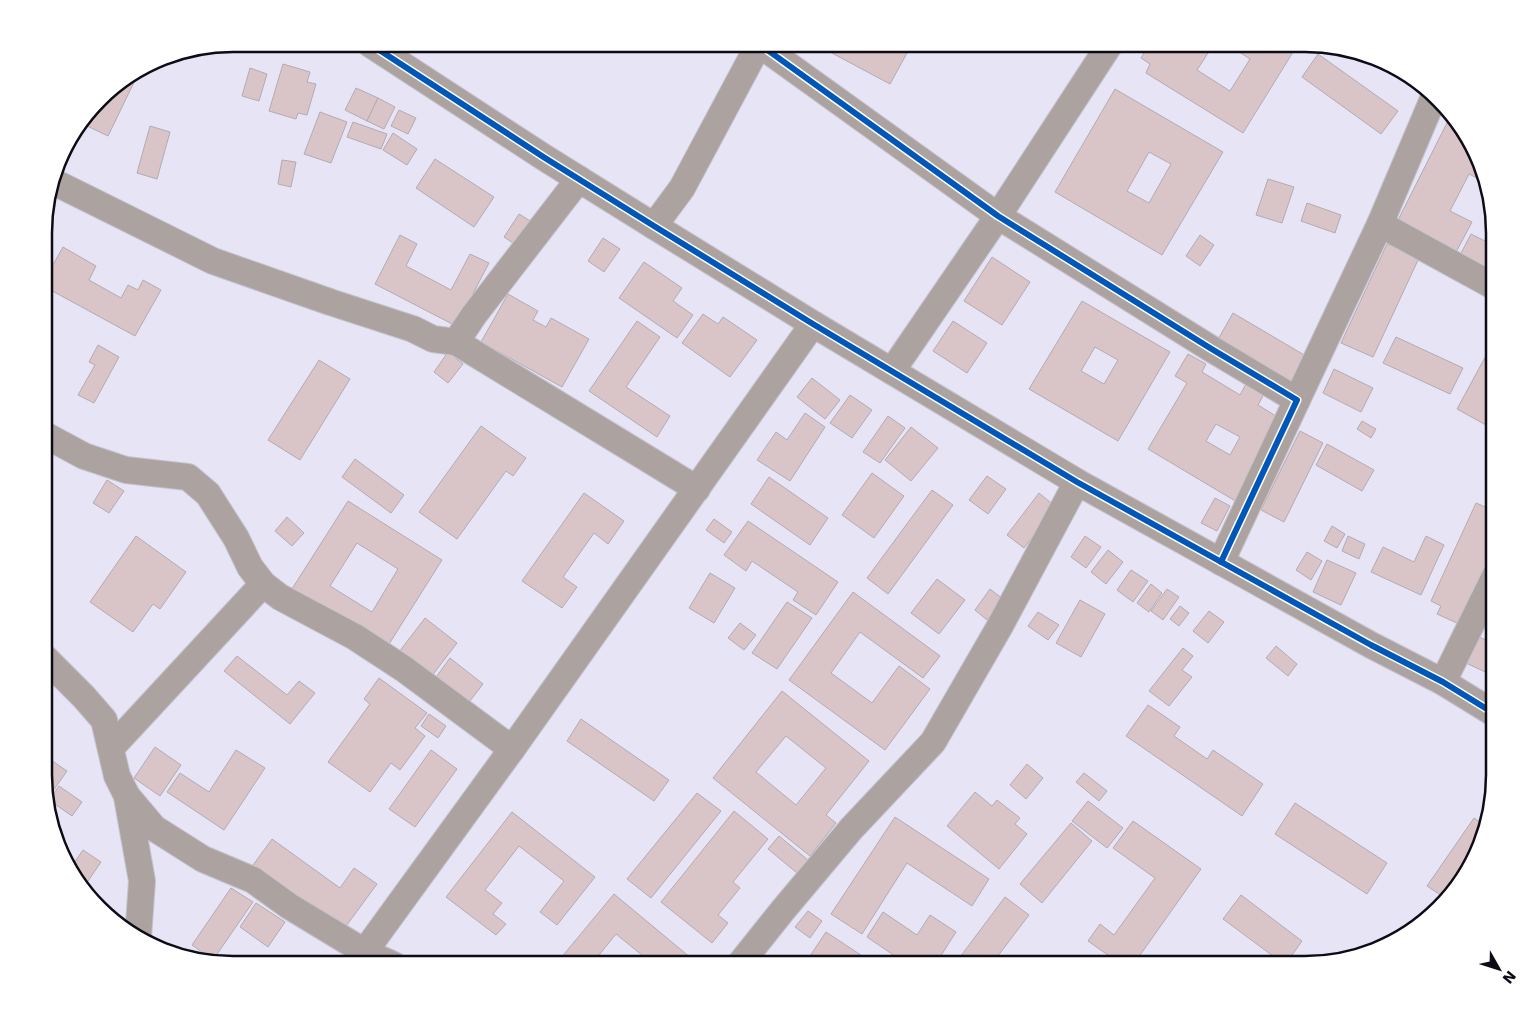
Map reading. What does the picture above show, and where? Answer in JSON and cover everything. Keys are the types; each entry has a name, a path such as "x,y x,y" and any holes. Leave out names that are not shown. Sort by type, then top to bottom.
{"street":[{"path":"382,52 654,226 813,324 1077,482 1371,645 1443,682 1486,708"},
{"path":"654,226 682,188 755,52"},
{"path":"770,52 998,216 1297,400"},
{"path":"892,371 998,216 1105,52"},
{"path":"1221,562 1380,224 1431,103"},
{"path":"456,342 474,315 579,179"},
{"path":"60,185 213,261 330,302 378,316 413,329 433,339 456,342 696,489"},
{"path":"1380,224 1486,282"},
{"path":"361,956 512,749 813,324"},
{"path":"52,439 84,456 126,470 188,477 208,494 236,538 250,567 263,584 280,597 355,637 404,669 512,749"},
{"path":"746,956 851,829 933,742 1000,626 1077,482"},
{"path":"111,748 263,584"},
{"path":"1443,682 1486,594"},
{"path":"52,665 104,720 117,776 127,796 154,828 203,859 253,880 357,956"},
{"path":"127,796 142,881 139,929"}],"building":[{"path":"830,52 908,52 890,84"},
{"path":"1144,52 1209,52 1197,70 1230,91 1250,59 1239,52 1293,52 1243,133 1146,73 1150,64 1141,58"},
{"path":"1318,54 1398,111 1381,134 1302,77"},
{"path":"283,64 310,72 307,82 316,84 307,115 298,113 296,119 269,111"},
{"path":"250,68 267,74 259,101 242,96"},
{"path":"134,82 108,136 88,126 105,105"},
{"path":"356,88 378,98 367,121 345,110"},
{"path":"1115,89 1223,152 1162,255 1055,192","holes":["1149,152 1171,164 1149,203 1127,191"]},
{"path":"378,98 395,107 384,129 367,121"},
{"path":"399,110 416,118 408,134 391,126"},
{"path":"320,112 347,122 331,163 304,154"},
{"path":"1448,121 1468,153 1478,178 1469,174 1450,211 1472,222 1454,256 1395,226"},
{"path":"353,122 387,134 381,149 347,137"},
{"path":"150,126 170,132 157,179 137,173"},
{"path":"393,133 417,149 407,165 383,150"},
{"path":"435,159 494,197 474,227 416,188"},
{"path":"282,160 296,162 291,187 278,184"},
{"path":"1268,179 1294,187 1282,223 1256,215"},
{"path":"1307,203 1341,215 1335,233 1301,221"},
{"path":"519,214 532,222 516,245 504,237"},
{"path":"1471,234 1486,242 1485,270 1459,257"},
{"path":"400,235 417,244 406,266 451,290 470,254 489,263 456,326 375,284"},
{"path":"1200,235 1214,245 1200,266 1186,256"},
{"path":"603,238 620,249 604,272 588,261"},
{"path":"1387,244 1419,258 1373,357 1341,343"},
{"path":"63,247 96,266 89,280 121,298 128,285 138,290 143,280 161,290 135,336 52,291 52,267"},
{"path":"992,257 1030,282 1002,325 964,301"},
{"path":"644,262 682,288 673,301 693,315 677,338 619,298"},
{"path":"508,294 538,311 533,320 546,327 551,318 589,339 562,387 481,342"},
{"path":"1082,301 1170,352 1118,441 1029,389","holes":["1095,347 1118,360 1104,384 1081,371"]},
{"path":"1233,313 1306,356 1289,387 1216,343"},
{"path":"703,314 718,324 723,317 757,340 730,377 682,343"},
{"path":"637,321 660,337 626,387 670,416 657,437 589,391"},
{"path":"953,321 987,343 967,373 933,351"},
{"path":"1396,337 1463,368 1450,394 1383,363"},
{"path":"98,345 119,357 94,403 78,395 95,365 89,362"},
{"path":"448,352 463,364 448,383 434,372"},
{"path":"1188,354 1206,364 1202,372 1240,395 1246,384 1264,394 1258,405 1284,421 1237,502 1148,449 1187,383 1175,376","holes":["1216,424 1240,437 1230,455 1206,441"]},
{"path":"1486,356 1486,425 1457,409"},
{"path":"319,360 350,379 300,460 268,440"},
{"path":"1334,369 1373,388 1361,412 1323,393"},
{"path":"812,378 840,400 825,419 797,397"},
{"path":"850,395 872,410 852,438 830,423"},
{"path":"805,413 825,427 790,481 757,460 776,432 787,440"},
{"path":"888,416 905,428 880,463 863,452"},
{"path":"1362,421 1376,429 1371,438 1357,429"},
{"path":"481,426 526,458 513,476 506,471 457,539 419,512"},
{"path":"911,427 938,448 911,481 885,460"},
{"path":"1300,431 1323,443 1284,522 1261,510"},
{"path":"1327,444 1374,470 1362,491 1316,465"},
{"path":"355,459 404,495 391,513 342,477"},
{"path":"872,473 904,496 874,538 842,515"},
{"path":"987,476 1006,489 988,514 969,500"},
{"path":"769,477 828,518 810,545 751,504"},
{"path":"107,480 124,491 109,513 93,503"},
{"path":"932,490 953,505 888,594 867,578"},
{"path":"584,493 624,521 608,544 594,533 563,577 577,587 562,608 522,581"},
{"path":"1039,493 1056,507 1024,548 1007,535"},
{"path":"1215,498 1230,506 1217,531 1201,523"},
{"path":"348,501 442,560 384,652 290,592","holes":["357,543 398,569 372,612 330,586"]},
{"path":"1476,503 1486,507 1486,576 1464,616 1461,615 1457,623 1437,614 1441,606 1431,601"},
{"path":"287,517 304,533 292,546 275,531"},
{"path":"714,519 732,532 724,543 706,530"},
{"path":"748,521 838,582 816,615 793,600 798,592 752,561 746,571 724,555"},
{"path":"1332,526 1345,534 1337,548 1324,541"},
{"path":"136,536 186,572 160,609 153,604 133,632 90,602"},
{"path":"1085,536 1101,547 1086,568 1071,557"},
{"path":"1348,536 1365,544 1359,559 1342,551"},
{"path":"1426,536 1444,545 1421,595 1371,572 1383,547 1414,562"},
{"path":"1108,550 1123,562 1106,584 1091,572"},
{"path":"1307,552 1322,561 1311,580 1296,570"},
{"path":"1327,560 1356,573 1341,605 1313,592"},
{"path":"1131,570 1148,581 1133,602 1117,590"},
{"path":"710,573 735,588 714,623 689,608"},
{"path":"937,579 965,600 939,634 911,613"},
{"path":"1151,584 1162,593 1149,612 1137,603"},
{"path":"990,589 1003,599 987,620 975,610"},
{"path":"1167,589 1179,597 1163,620 1151,611"},
{"path":"853,592 940,656 923,678 860,632 831,673 872,703 899,666 930,689 885,750 789,680"},
{"path":"1080,600 1105,614 1081,657 1056,643"},
{"path":"787,602 812,618 777,669 752,653"},
{"path":"1180,606 1189,613 1179,626 1170,619"},
{"path":"1209,611 1224,622 1208,643 1193,631"},
{"path":"1038,612 1059,625 1048,640 1028,626"},
{"path":"425,618 457,643 431,677 399,652"},
{"path":"740,623 756,635 744,650 728,638"},
{"path":"1479,637 1486,640 1486,672 1466,663"},
{"path":"1276,646 1297,664 1288,676 1266,658"},
{"path":"1183,648 1193,656 1182,670 1192,677 1169,706 1149,691"},
{"path":"237,656 287,695 299,681 315,693 290,724 224,671"},
{"path":"450,658 483,684 466,706 434,680"},
{"path":"379,678 427,713 415,728 425,736 400,770 391,763 370,792 328,762 370,704 364,699"},
{"path":"782,691 869,761 826,815 836,823 810,856 713,778","holes":["786,736 826,768 796,805 756,772"]},
{"path":"1148,705 1180,727 1174,736 1207,759 1213,750 1263,784 1242,816 1126,736"},
{"path":"429,714 446,726 438,738 421,726"},
{"path":"581,719 669,780 654,801 567,741"},
{"path":"155,747 181,765 160,796 134,778"},
{"path":"236,750 265,768 224,830 167,792 180,773 209,792"},
{"path":"431,750 457,769 415,827 389,809"},
{"path":"52,761 67,771 53,791"},
{"path":"1027,764 1043,778 1026,799 1010,785"},
{"path":"1084,773 1107,791 1099,801 1076,782"},
{"path":"59,786 82,802 72,816 55,804 54,794"},
{"path":"975,792 992,806 997,800 1020,818 1015,824 1027,834 999,869 947,826"},
{"path":"697,793 721,811 651,898 627,879"},
{"path":"1088,801 1123,828 1107,848 1072,821"},
{"path":"1295,803 1387,863 1367,894 1275,834"},
{"path":"734,811 768,839 733,882 740,888 718,915 728,923 712,943 661,902"},
{"path":"512,812 595,877 557,925 540,912 564,881 519,846 485,890 502,903 493,914 506,924 496,935 446,897"},
{"path":"895,817 989,879 972,906 907,863 862,934 831,914"},
{"path":"1474,818 1480,822 1468,856 1442,895 1427,886"},
{"path":"1133,821 1201,869 1139,956 1109,956 1088,941 1100,924 1114,935 1155,878 1113,848"},
{"path":"1071,823 1092,841 1042,903 1020,884"},
{"path":"779,836 808,860 797,873 768,849"},
{"path":"272,839 340,888 354,868 377,884 341,933 251,868"},
{"path":"83,850 101,862 87,882 75,862"},
{"path":"231,888 253,902 216,956 205,954 192,945"},
{"path":"614,894 689,956 643,956 616,934 598,956 562,956"},
{"path":"1241,895 1302,941 1291,956 1273,956 1223,919"},
{"path":"1005,897 1029,915 998,956 961,956"},
{"path":"256,903 285,922 268,947 240,927"},
{"path":"808,911 822,921 810,938 795,927"},
{"path":"883,912 917,935 930,915 956,932 941,956 895,956 867,937"},
{"path":"826,932 862,956 810,956"}],"cycle path":[{"path":"382,52 545,158 654,226 813,324 1077,482 1371,645 1443,682 1486,708"},
{"path":"770,52 998,216 1297,400 1221,562"}]}
